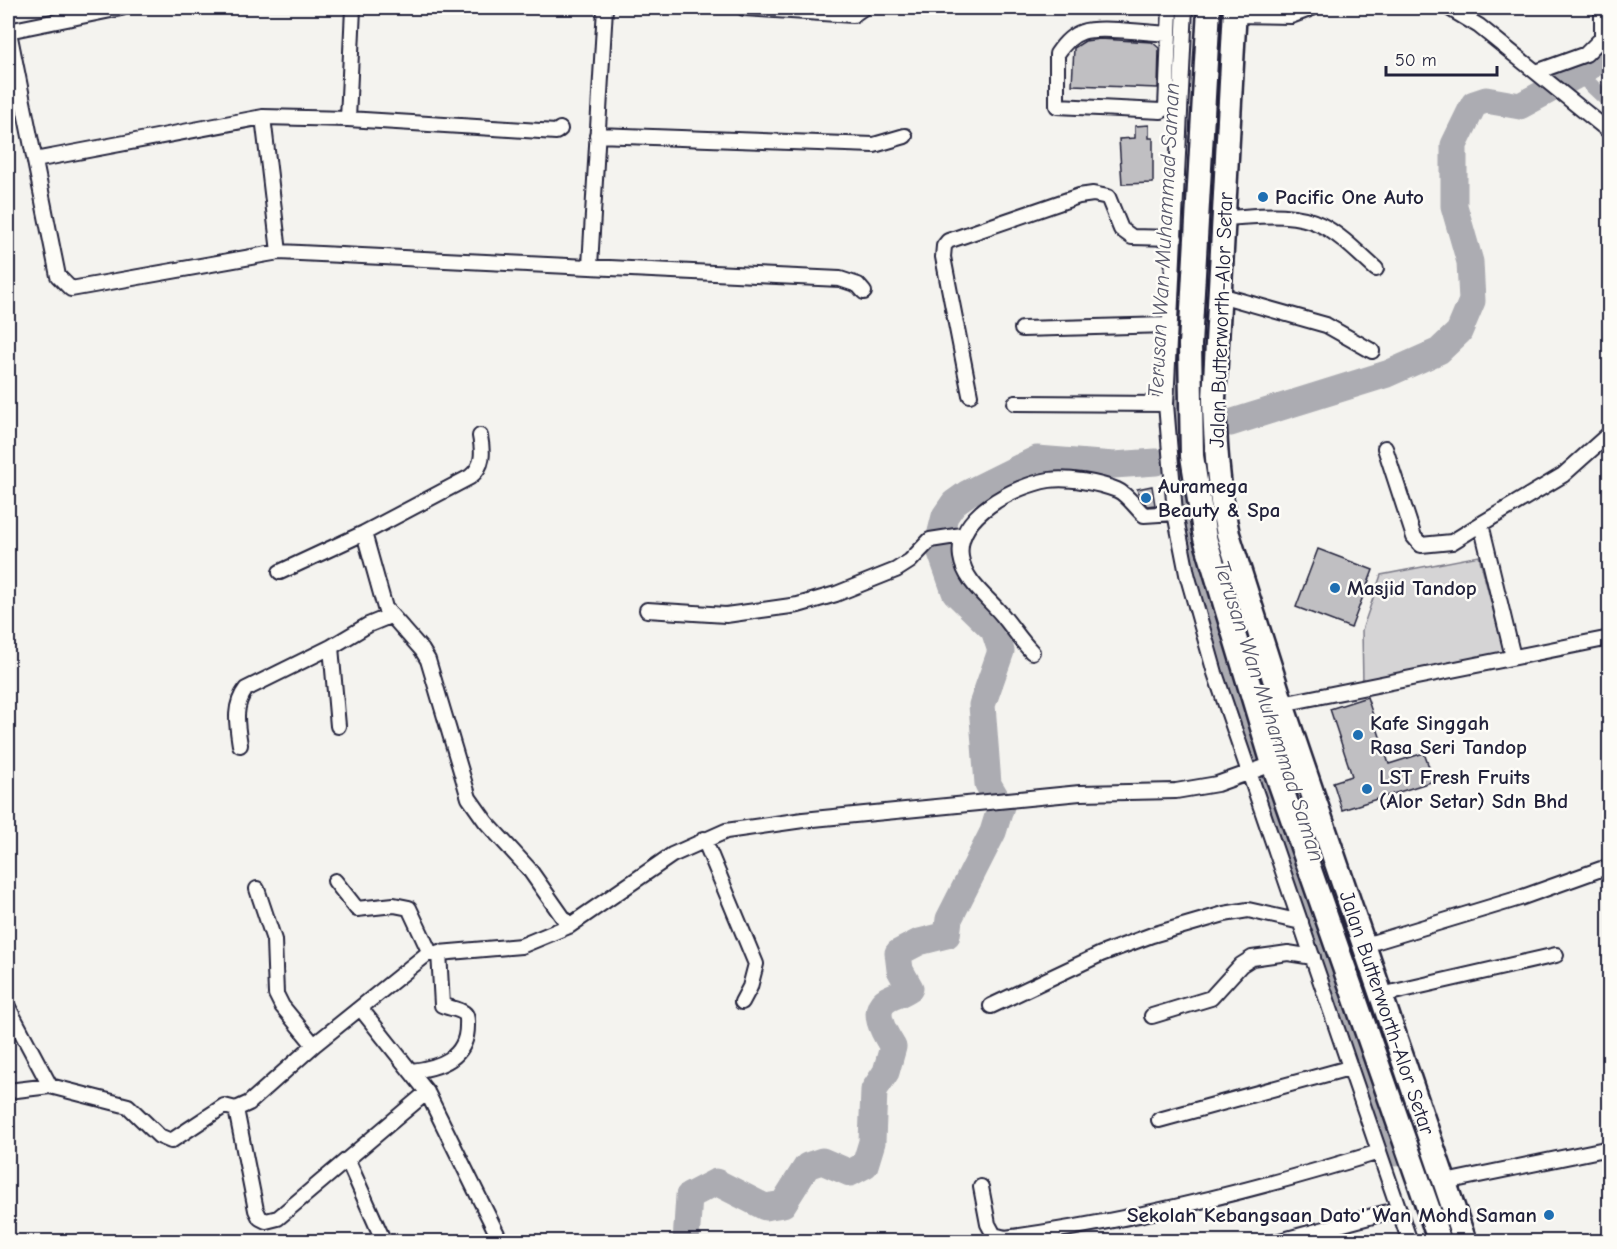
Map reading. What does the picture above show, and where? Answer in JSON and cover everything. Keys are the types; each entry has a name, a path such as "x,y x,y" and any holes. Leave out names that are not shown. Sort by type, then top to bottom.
{"main road":[{"name":"Jalan Butterworth-Alor Setar","path":"1209,8 1190,345 1192,456 1212,569 1273,764 1440,1242"},
{"name":"Jalan Butterworth-Alor Setar","path":"1234,11 1214,399 1216,452 1222,507 1228,534 1282,704 1465,1242"}],"street":[{"path":"121,8 8,29 58,276 71,289 279,252 840,279 858,285 864,292"},
{"path":"348,119 353,8"},
{"path":"590,266 605,8"},
{"path":"744,8 853,15 863,8"},
{"path":"1169,34 1084,31 1062,47 1057,62 1057,106 1161,111 1166,108 1167,85 1169,34 1170,8"},
{"path":"1185,8 1166,404 1175,513 1198,618 1410,1242"},
{"path":"1234,11 1291,16 1312,8"},
{"path":"1449,8 1479,26 1610,132"},
{"path":"1541,77 1586,54 1602,38 1602,8"},
{"path":"1167,85 1182,86"},
{"path":"35,160 263,117 348,119 556,132 560,129"},
{"path":"263,117 279,252"},
{"path":"597,135 874,145 905,136"},
{"path":"970,395 943,253 948,240 1060,202 1093,194 1108,197 1121,229 1132,237 1175,238"},
{"path":"1223,218 1275,216 1303,218 1322,225 1376,269"},
{"path":"1220,295 1326,325 1372,351"},
{"path":"1022,329 1168,325"},
{"path":"1016,403 1166,404"},
{"path":"1385,448 1414,537 1421,545 1452,542 1563,475 1610,432"},
{"path":"280,572 364,532 478,471 482,453 480,436"},
{"path":"647,610 726,615 798,605 836,594 896,570 910,561 930,540 960,535 982,509 1034,484 1052,480 1097,485 1119,491 1144,515 1175,513"},
{"path":"1481,524 1513,657"},
{"path":"364,532 380,596 390,616 414,640 428,660 464,783 477,812 528,869 569,926"},
{"path":"960,535 961,558 970,578 1032,652"},
{"path":"240,745 237,708 239,698 246,689 331,647 368,625 390,616"},
{"path":"1282,704 1610,638"},
{"path":"331,647 338,726"},
{"path":"8,1090 50,1086 128,1106 159,1136 171,1142 224,1106 236,1109 249,1103 314,1045 434,952 521,946 569,926 672,855 726,831 803,820 1080,793 1176,791 1217,784 1273,764"},
{"path":"704,839 756,964 750,987 742,1002"},
{"path":"1365,945 1520,898 1601,869 1610,869"},
{"path":"335,881 357,909 394,905 409,908 434,952 442,1005 463,1012 467,1017 467,1030 463,1045 451,1061 434,1068 412,1071"},
{"path":"257,889 274,940 276,994 282,1006 314,1045"},
{"path":"991,1006 1101,954 1152,935 1224,914 1248,910 1301,922"},
{"path":"1152,1016 1211,998 1241,965 1252,957 1288,953 1313,957"},
{"path":"1381,994 1556,955"},
{"path":"8,1007 50,1086"},
{"path":"361,1009 427,1092 501,1242"},
{"path":"1159,1120 1349,1068"},
{"path":"236,1109 260,1218 266,1221 278,1218 427,1092"},
{"path":"1445,1182 1610,1148"},
{"path":"981,1187 988,1224 994,1235 1005,1238 1201,1203 1379,1152"},
{"path":"348,1161 384,1242"},
{"path":"1386,1173 1412,1163"},
{"path":"1276,1242 1400,1209"}],"shaded area":[{"path":"1479,556 1505,656 1363,684 1362,630 1381,575"}],"building":[{"path":"1100,39 1152,42 1159,48 1158,88 1072,85 1074,48 1085,41"},
{"path":"1149,125 1149,138 1153,138 1153,183 1122,184 1119,139 1135,138 1135,126"},
{"name":"Auramega Beauty & Spa","path":"1152,486 1155,505 1147,506 1139,496 1137,489"},
{"name":"Masjid Tandop","path":"1318,549 1373,570 1351,628 1296,607"},
{"path":"1367,697 1389,764 1424,753 1434,781 1342,810 1333,782 1352,776 1330,709"}],"waterway":[{"path":"1230,423 1387,374 1439,351 1459,332 1472,301 1470,262 1454,206 1454,145 1474,104 1486,100 1520,106 1579,74 1610,52"},
{"path":"1579,74 1610,103"},
{"name":"Terusan Wan Muhammad Saman","path":"1180,336 1179,398 1182,459 1199,582 1396,1159"},
{"path":"686,1242 689,1196 716,1182 765,1207 783,1204 807,1166 822,1161 850,1173 865,1165 872,1142 874,1090 886,1072 893,1047 880,1022 880,1009 888,999 910,988 900,970 898,953 919,942 947,935 949,919 993,832 1001,806 988,784 982,705 1001,651 994,630 955,592 938,544 945,516 954,503 968,493 1037,459 1114,465 1156,462"}],"place":[{"name":"Pacific One Auto","path":"1263,197"},
{"name":"Auramega Beauty & Spa","path":"1146,498"},
{"name":"Masjid Tandop","path":"1335,588"},
{"name":"Kafe Singgah Rasa Seri Tandop","path":"1358,735"},
{"name":"LST Fresh Fruits (Alor Setar) Sdn Bhd","path":"1367,789"},
{"name":"Sekolah Kebangsaan Dato' Wan Mohd Saman","path":"1549,1215"}]}
